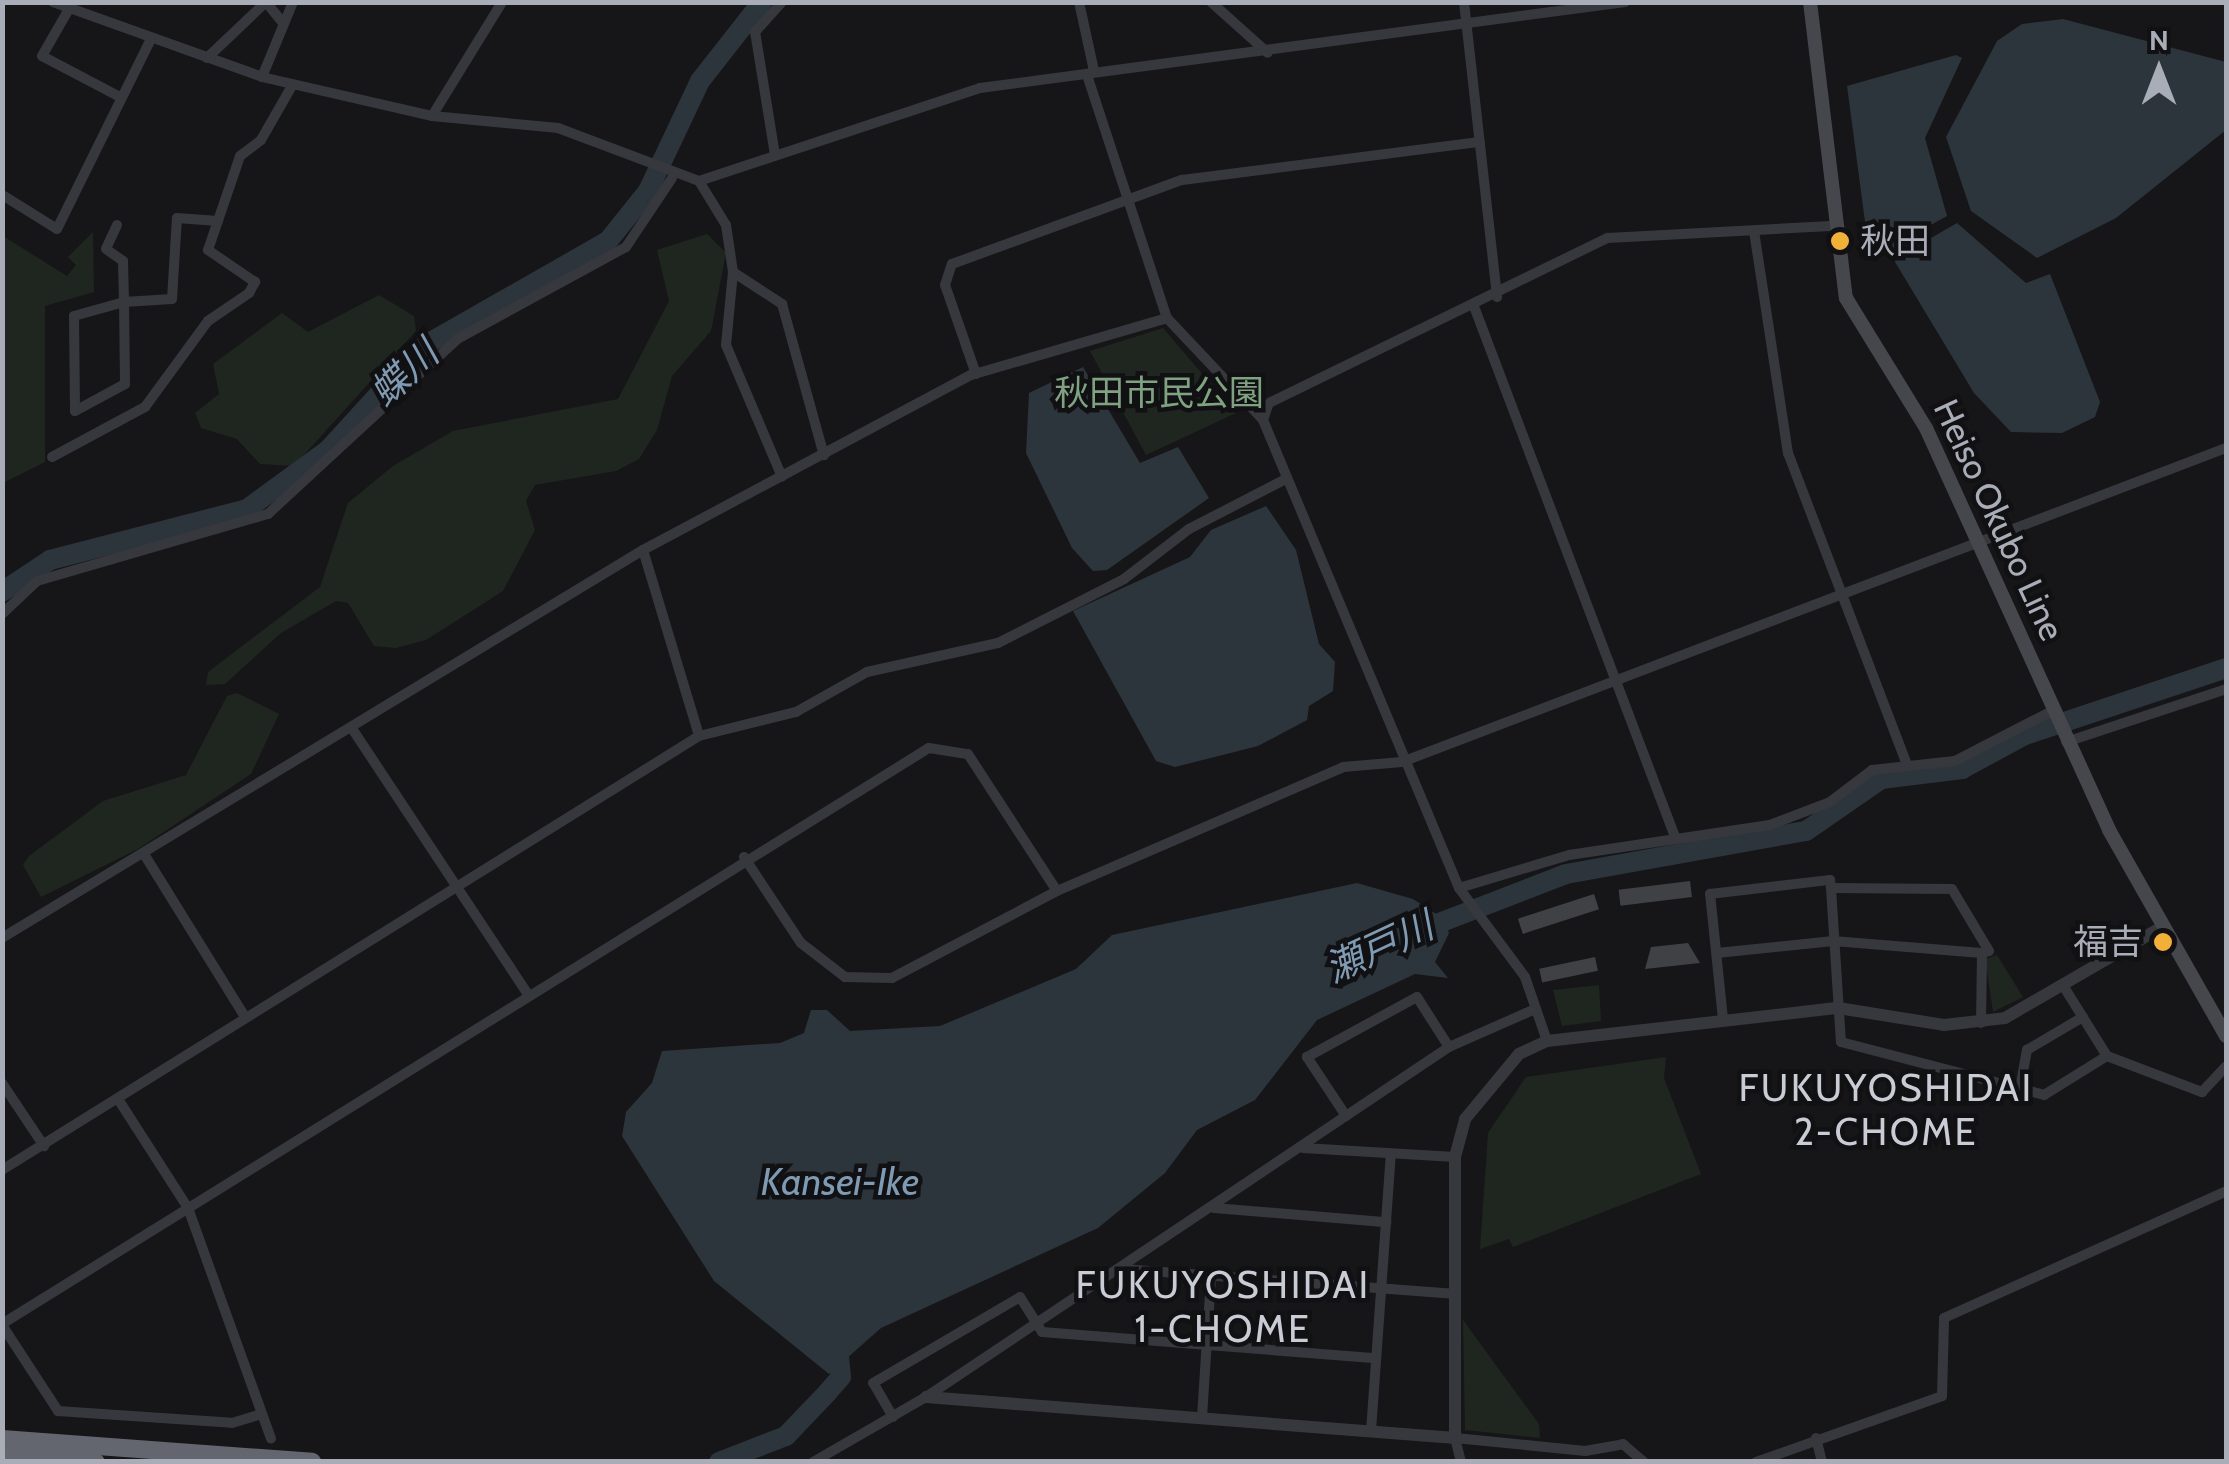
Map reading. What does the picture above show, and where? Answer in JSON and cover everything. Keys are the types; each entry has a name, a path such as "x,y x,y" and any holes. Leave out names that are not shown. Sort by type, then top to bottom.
{"highway":[{"path":"2,1438 312,1462"},
{"path":"2,1456 96,1462"}],"main road":[{"name":"Heiso Okubo Line","path":"1810,2 1830,226 1846,298 1984,542 2064,737 2226,1036"}],"street":[{"path":"53,2 262,77 432,116 558,128 642,167 672,178 699,181 942,96 1625,2"},
{"path":"207,58 266,2 284,24"},
{"path":"262,77 293,2"},
{"path":"432,116 502,2"},
{"path":"775,156 755,32 782,2"},
{"path":"1079,2 1094,71 1087,75"},
{"path":"1211,2 1268,53"},
{"path":"1464,2 1497,297"},
{"path":"71,6 42,56 122,98"},
{"path":"4,196 57,229 151,39"},
{"path":"1087,75 1166,318 1263,420 1402,762 1458,888 1525,977 1548,1041"},
{"path":"52,456 146,407 208,322 249,294 255,282 208,250 240,156 261,140 293,84"},
{"path":"976,374 945,284 952,264 1126,194 1288,162 1480,142"},
{"path":"2,614 37,580 268,514 459,338 626,246 672,178"},
{"path":"699,181 726,225 734,272 726,345 782,477"},
{"path":"117,224 106,250 123,261 124,302 126,384 75,412 74,316 124,302 172,299 178,218 218,221"},
{"path":"1263,420 1269,403 1474,310 1608,238 1830,226"},
{"path":"1754,231 1776,409 1908,765"},
{"path":"734,272 782,304 824,455"},
{"path":"1474,310 1675,837"},
{"path":"2,938 353,730 643,550 976,374 1166,318"},
{"path":"744,857 802,944 866,983 1057,891 1344,767 1402,762 2226,448"},
{"path":"2,1170 699,736 796,712 867,672 998,644 1124,580 1188,529 1286,478"},
{"path":"643,550 699,736"},
{"path":"2064,737 2226,689"},
{"path":"1458,888 1675,837 1770,825 1830,802 1872,770 1956,761 2054,712"},
{"path":"353,730 527,993"},
{"path":"262,1414 232,1422 58,1411 2,1325 744,857 929,748 958,746 1057,891"},
{"path":"144,854 245,1017"},
{"path":"1724,1019 1710,894 1830,880 1841,1042 2044,1095 2107,1056"},
{"path":"1717,953 1833,941 1989,951 1952,889 1831,888"},
{"path":"1461,1462 1455,1438 1456,1158 1487,1086 1548,1041 1838,1008 1981,1023 2064,987 2164,926"},
{"path":"1981,1023 1982,953"},
{"path":"2064,987 2107,1056 2202,1092 2226,1066"},
{"path":"1346,1116 1307,1057 1417,997 1449,1047"},
{"path":"813,1462 926,1398 1449,1047 1535,1009"},
{"path":"2020,1090 2027,1050 2083,1017"},
{"path":"2,1083 44,1146"},
{"path":"118,1099 188,1208 271,1439"},
{"path":"1303,1148 1456,1158"},
{"path":"1371,1431 1391,1154"},
{"path":"1756,1462 1942,1396 1944,1318 2226,1190"},
{"path":"1212,1208 1386,1222"},
{"path":"1123,1269 1453,1294"},
{"path":"1202,1417 1211,1277"},
{"path":"893,1418 873,1383 1020,1296 1042,1332 1376,1358"},
{"path":"926,1398 1585,1450 1623,1444 1644,1462"},
{"path":"1816,1438 1822,1462"}],"green space":[{"path":"93,232 94,292 45,306 45,462 3,483 3,236 67,276 76,265 68,257"},
{"path":"707,234 726,253 711,331 672,376 657,430 639,459 616,471 535,485 526,501 535,530 503,591 426,640 396,648 374,646 348,603 336,601 281,633 225,684 206,685 208,672 320,587 348,503 393,466 453,431 618,399 669,301 657,250"},
{"path":"379,295 414,316 416,331 294,466 260,464 237,439 201,428 195,413 219,394 213,364 282,313 308,332"},
{"name":"秋田市民公園","path":"1163,328 1236,413 1146,455 1090,351"},
{"path":"237,693 279,714 251,774 138,849 41,897 23,865 29,856 103,801 186,775 227,696"},
{"path":"1997,955 2023,997 1993,1012 1985,959"},
{"path":"1599,985 1601,1021 1562,1026 1553,990"},
{"path":"1666,1057 1664,1078 1701,1174 1513,1247 1509,1239 1480,1249 1488,1133 1526,1077"},
{"path":"1463,1320 1539,1424 1540,1438 1465,1430"}],"water":[{"path":"2063,19 2226,62 2226,130 2116,218 2037,258 1971,211 1946,137 1997,41 2022,24"},
{"path":"1956,55 1962,58 1925,138 1947,216 1927,227 1866,229 1847,86"},
{"path":"1957,223 2026,283 2050,274 2100,402 2095,417 2062,433 2011,432 1974,393 1883,242 1931,238"},
{"path":"1083,367 1140,463 1178,447 1209,498 1107,570 1093,571 1072,548 1026,453 1029,393"},
{"path":"1266,506 1296,550 1319,644 1335,662 1333,691 1309,706 1307,720 1258,746 1175,767 1156,761 1073,611 1190,557 1211,530"},
{"name":"Kansei-Ike","path":"1357,883 1413,899 1444,919 1449,933 1435,962 1448,978 1415,974 1317,1020 1255,1100 1197,1130 1165,1173 1098,1228 881,1328 829,1374 714,1281 622,1136 626,1112 652,1083 662,1051 780,1043 804,1033 811,1010 827,1010 850,1031 940,1026 1076,969 1112,935"}],"building":[{"path":"1690,881 1692,897 1620,906 1619,890"},
{"path":"1594,894 1599,909 1523,934 1518,919"},
{"path":"1688,943 1700,963 1645,969 1651,947"},
{"path":"1595,957 1598,971 1542,983 1539,969"}],"waterway":[{"name":"蝶川","path":"2,592 50,560 247,509 328,450 422,347 608,241 648,191 700,81 762,2"},
{"name":"瀬戸川","path":"1421,930 1566,874 1806,831 1881,779 1962,769 2025,735 2226,668"},
{"name":"瀬戸川","path":"719,1462 786,1436 827,1393 841,1377 837,1337"}],"place":[{"name":"秋田","path":"1840,241"},
{"name":"福吉","path":"2163,942"}],"district":[{"name":"FUKUYOSHIDAI 2-CHOME","path":"1886,1110"},
{"name":"FUKUYOSHIDAI 1-CHOME","path":"1223,1307"}]}
